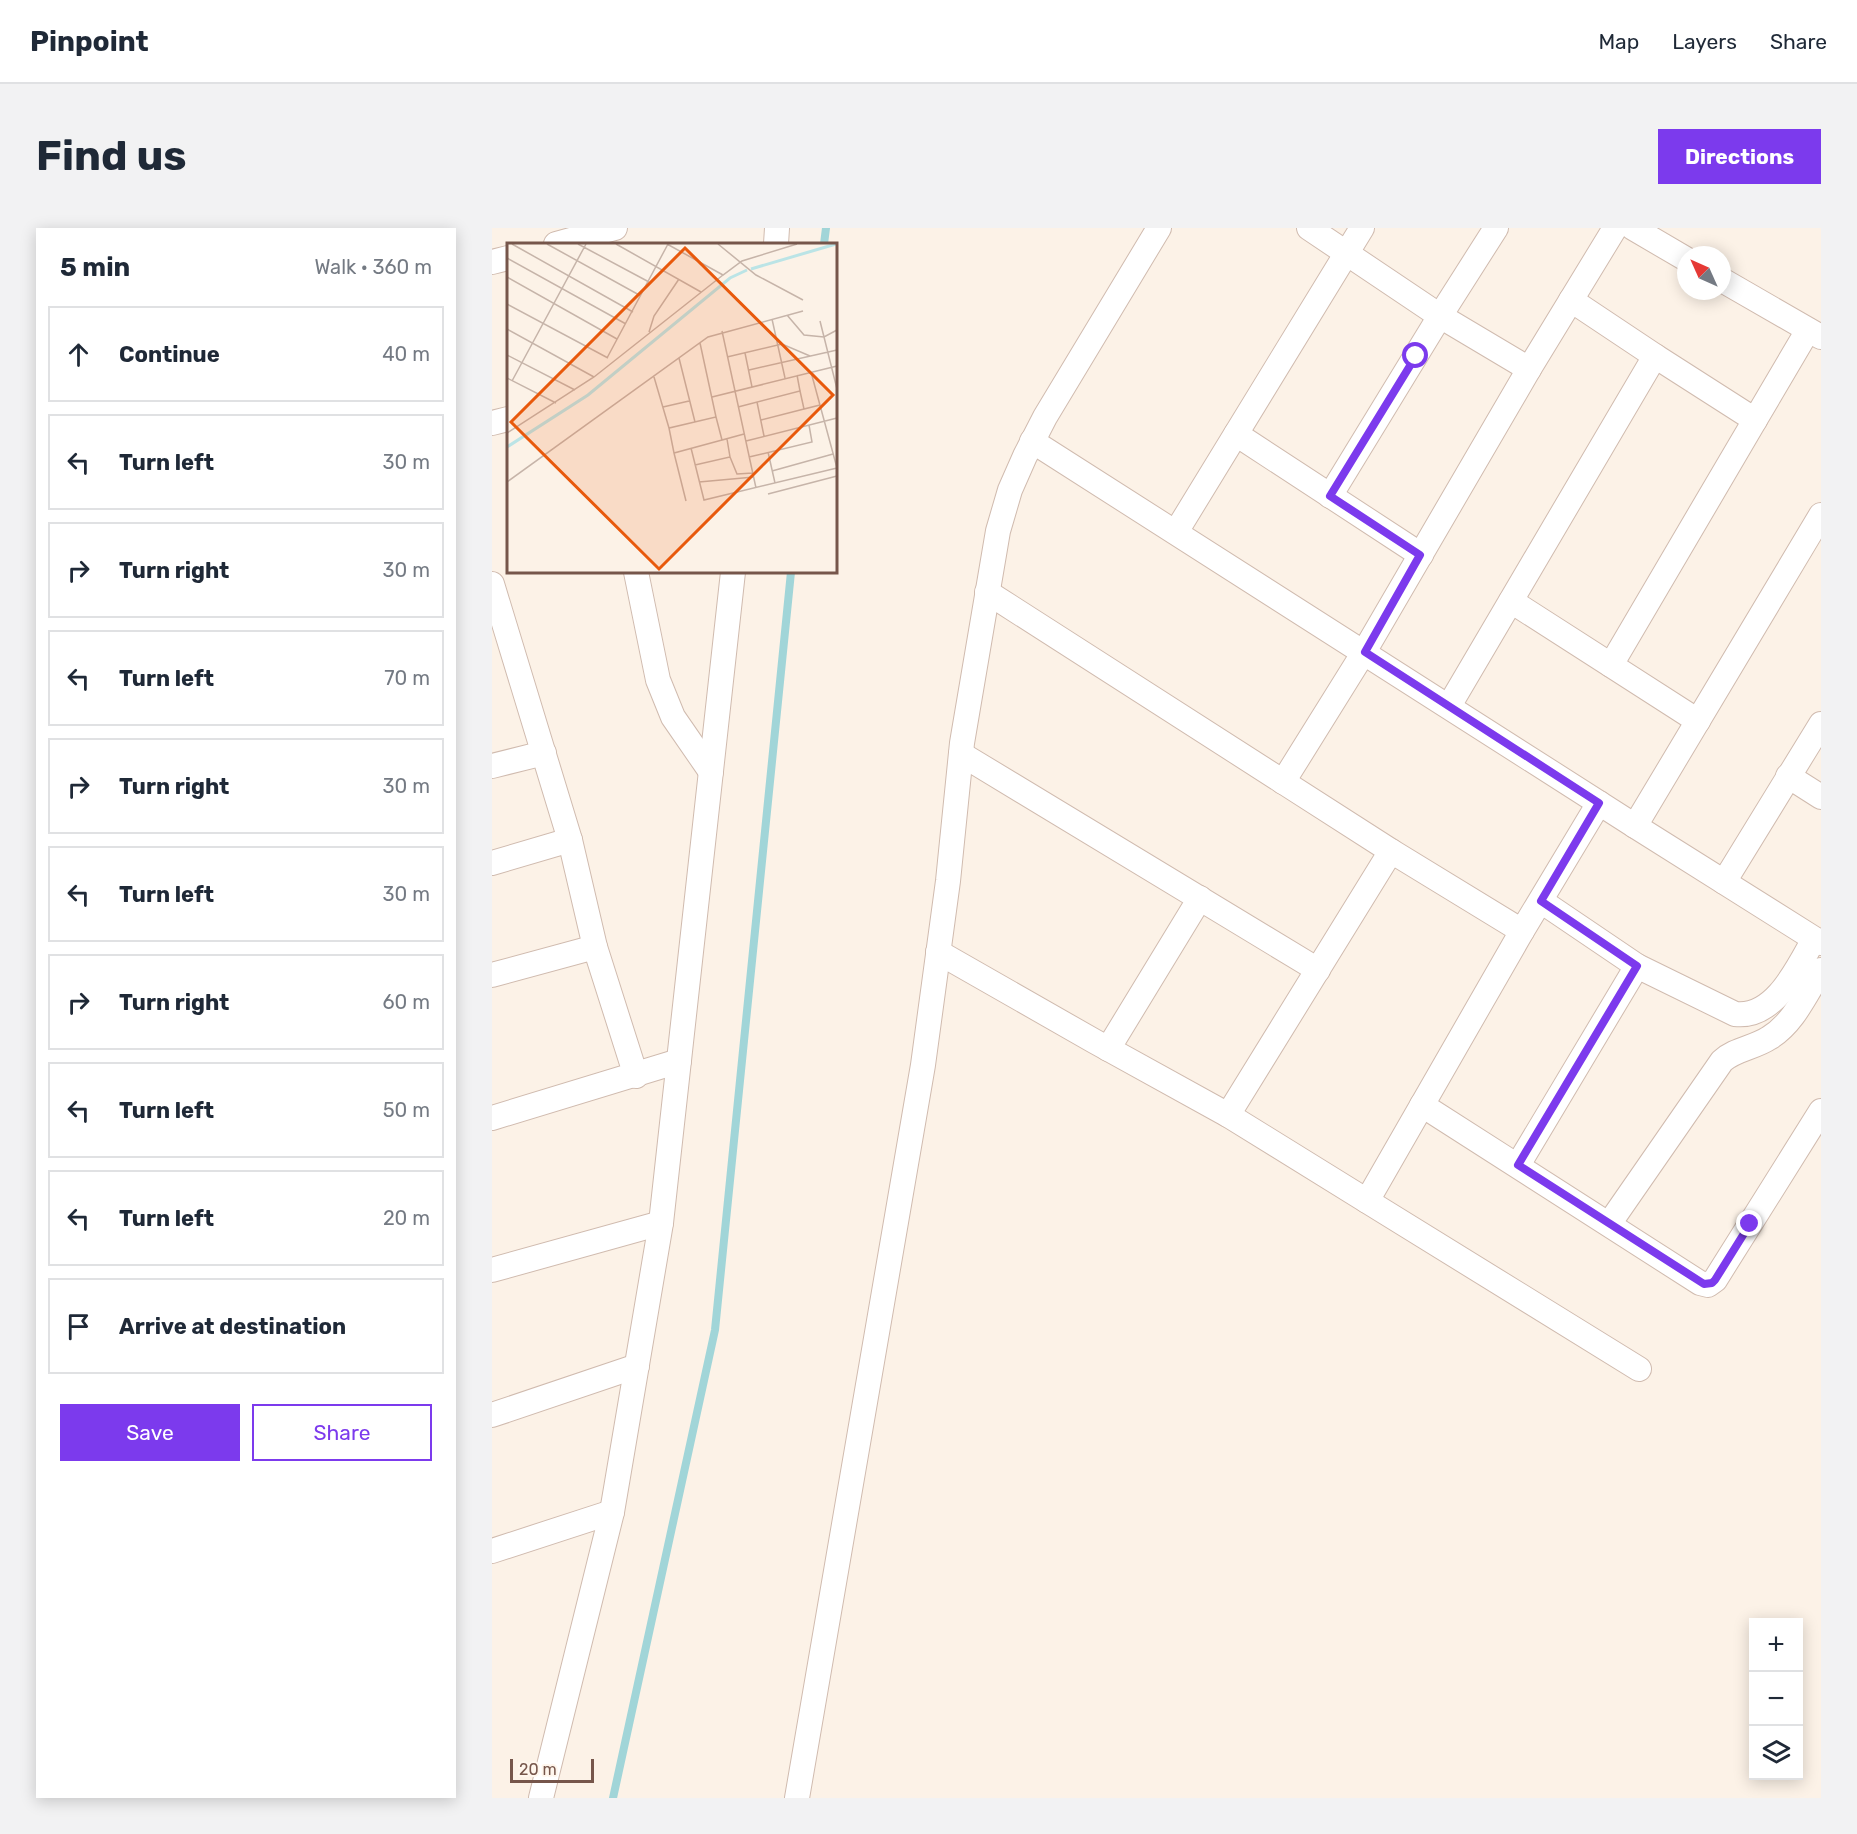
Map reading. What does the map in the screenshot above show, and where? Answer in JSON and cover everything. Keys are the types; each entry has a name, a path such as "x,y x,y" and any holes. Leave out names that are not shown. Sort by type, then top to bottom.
{"street":[{"path":"560,243 615,228"},
{"path":"776,243 777,228"},
{"path":"797,1798 923,1065 948,881 961,754 998,531 1010,490 1032,441 1159,228"},
{"path":"1309,228 1440,316 1529,369"},
{"path":"1176,532 1362,228"},
{"path":"1330,496 1496,228"},
{"path":"1283,782 1365,652 1529,369 1615,228"},
{"path":"1633,228 1677,254"},
{"path":"492,262 507,258"},
{"path":"1611,665 1755,420 1815,333 1731,285"},
{"path":"1571,300 1755,420"},
{"path":"1449,706 1655,356"},
{"path":"492,423 507,419"},
{"path":"1236,434 1420,555"},
{"path":"1032,441 1818,941 1780,993 1753,1014 1735,1014 1637,966 1541,901"},
{"path":"1635,826 1821,515"},
{"path":"636,573 658,680 673,717 711,772"},
{"path":"541,1798 612,1512 661,1223 733,573"},
{"path":"492,584 501,648 544,753 570,840 595,947 636,1076"},
{"path":"987,592 1391,851 1522,931"},
{"path":"1511,601 1698,721"},
{"path":"1724,882 1821,724"},
{"path":"492,766 544,753"},
{"path":"961,754 1318,970"},
{"path":"1788,776 1821,796"},
{"path":"1367,1201 1522,931 1599,803"},
{"path":"492,862 570,840"},
{"path":"1228,1115 1391,851"},
{"path":"1108,1050 1200,898"},
{"path":"492,975 595,947"},
{"path":"938,952 1108,1050 1228,1115 1639,1370"},
{"path":"1518,1165 1637,966"},
{"path":"1609,1224 1722,1061 1732,1053 1762,1042 1775,1034 1792,1017 1821,970"},
{"path":"492,1118 636,1076 679,1061"},
{"path":"1422,1105 1704,1284 1712,1283 1821,1111"},
{"path":"492,1270 661,1223"},
{"path":"492,1415 637,1366"},
{"path":"492,1551 612,1512"}],"waterway":[{"path":"824,243 826,228"},
{"path":"613,1798 715,1330 791,573"}],"route":[{"path":"1416,356 1330,496 1420,555 1365,652 1599,803 1541,901 1637,966 1518,1165 1700,1283 1708,1284 1715,1280 1750,1224"}]}
